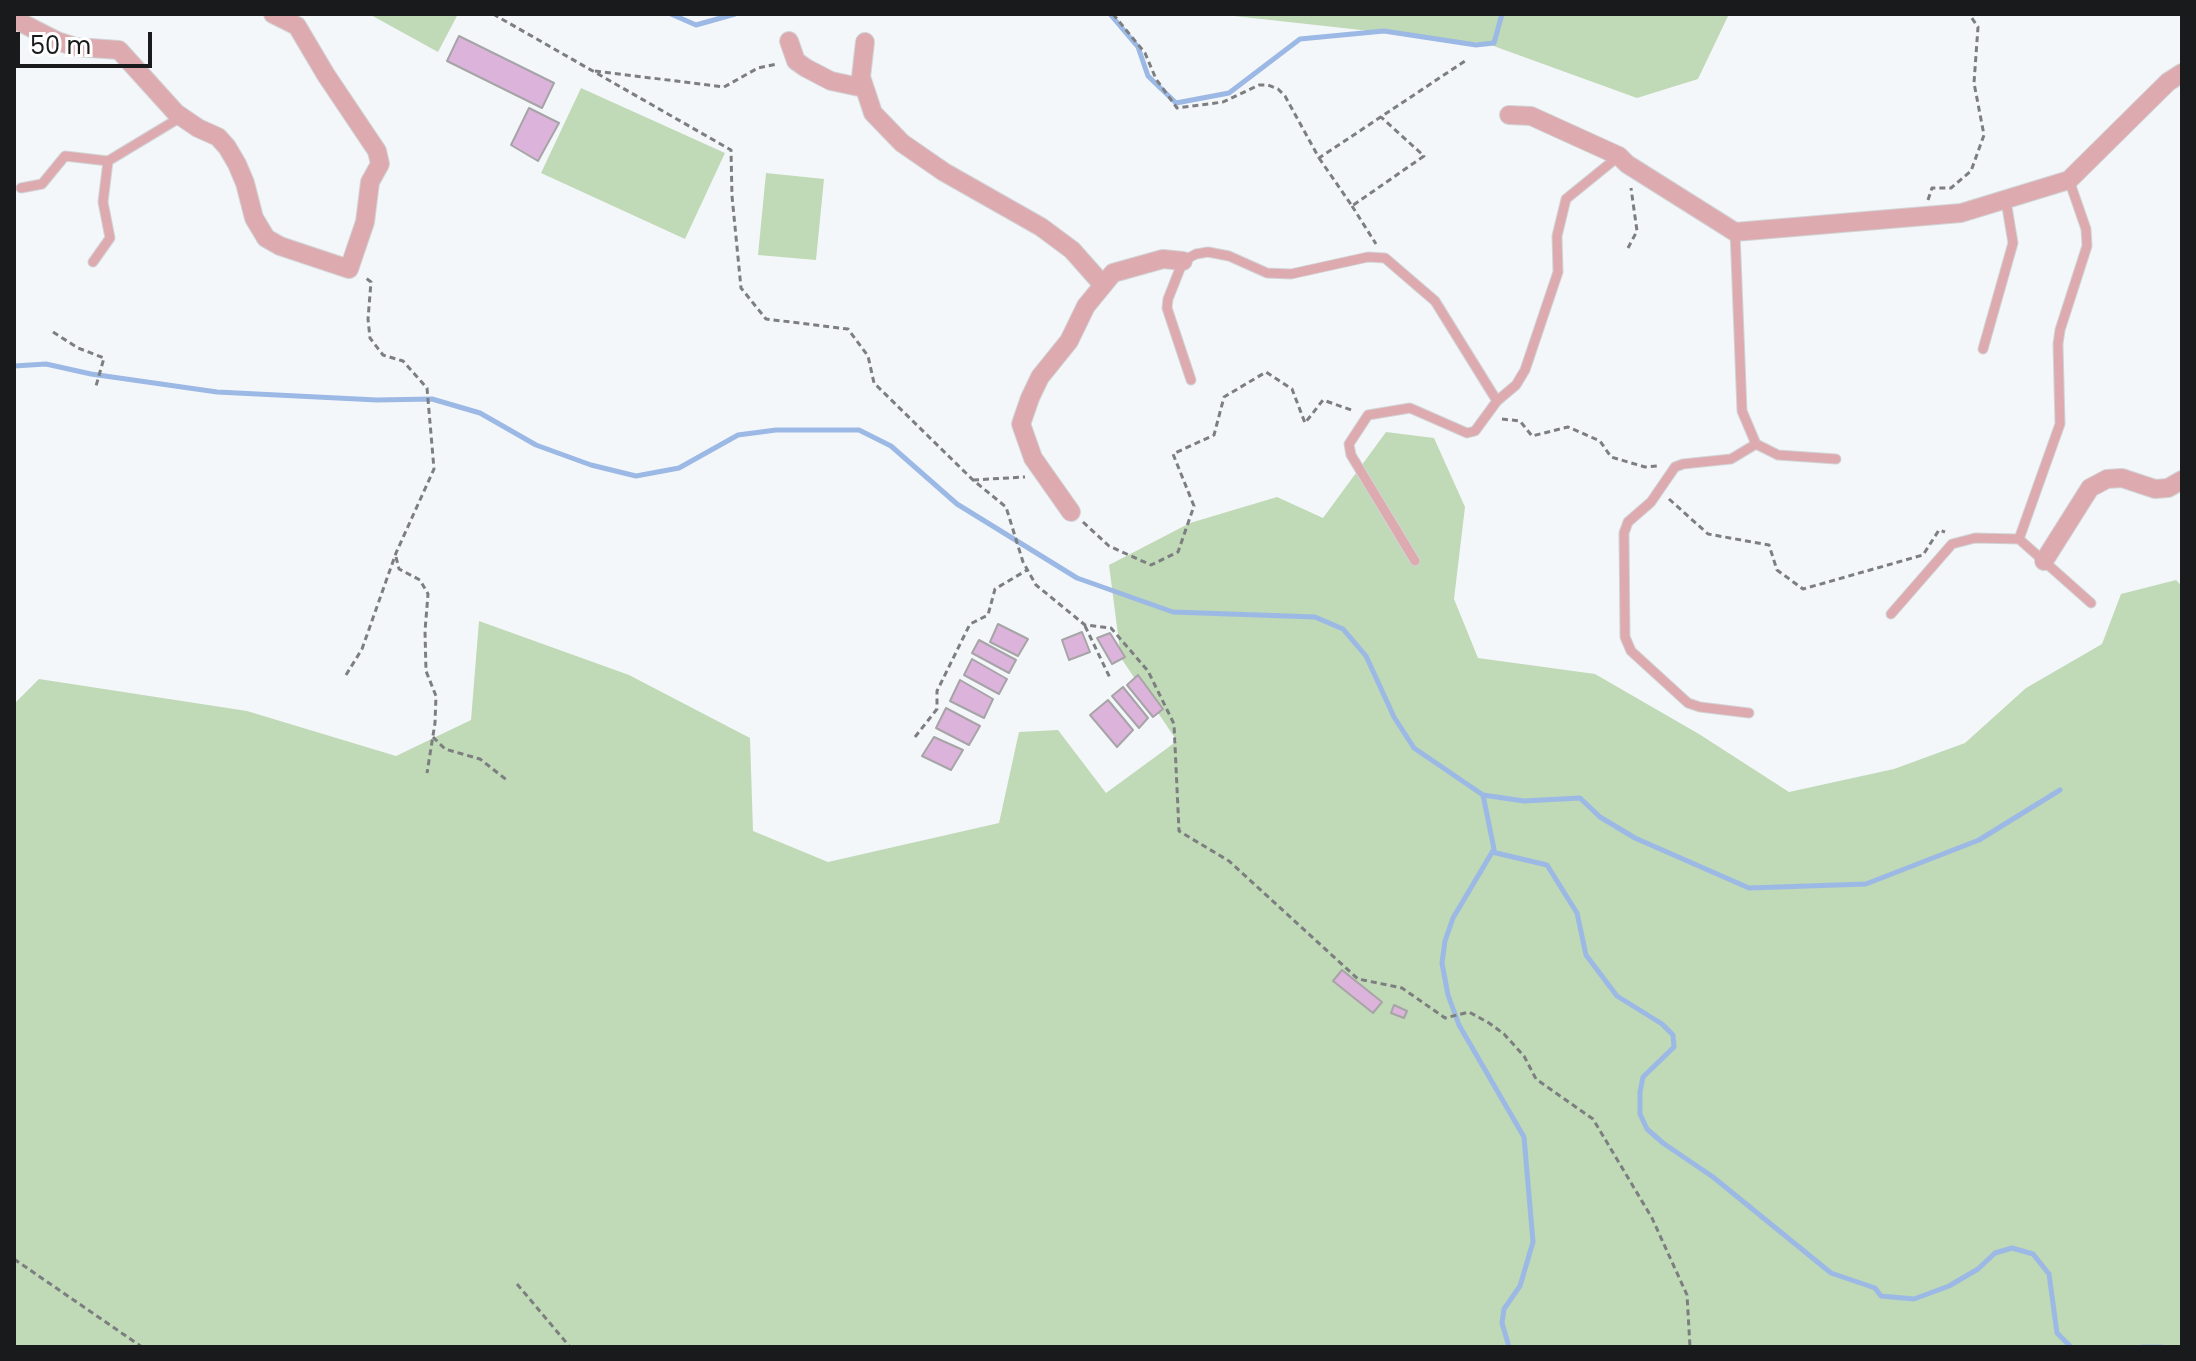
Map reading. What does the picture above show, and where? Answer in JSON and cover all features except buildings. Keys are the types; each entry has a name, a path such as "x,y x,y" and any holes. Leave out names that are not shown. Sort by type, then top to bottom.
{"street":[{"path":"14,19 76,47 119,50 181,117 218,137 227,147 241,173 254,218 266,238 280,246 349,269 365,222 370,182 380,164 377,151 297,26 273,14"},
{"path":"789,41 796,61 831,81 864,88"},
{"path":"865,42 861,77 873,113 902,143 944,172 1041,227 1072,250 1103,285"},
{"path":"1509,115 1531,116 1623,160 1735,232 1961,213 2069,180 2168,82 2182,73"},
{"path":"1071,512 1033,458 1021,424 1030,398 1040,377 1069,341 1086,306 1113,273 1163,259 1183,261"},
{"path":"2044,561 2090,488 2107,479 2122,478 2155,489 2168,488 2182,480"}],"lane":[{"path":"21,188 42,184 65,156 108,161 181,117"},
{"path":"1415,561 1351,455 1349,444 1368,415 1410,408 1467,433 1475,431 1497,401 1516,385 1530,356 1558,272 1557,236 1566,199 1623,160"},
{"path":"93,262 110,238 103,202 108,161"},
{"path":"2019,539 2060,424 2060,330 2087,246 2086,229 2069,180"},
{"path":"1983,349 2013,243 2006,201"},
{"path":"1735,232 1742,411 1756,444 1778,455 1836,459"},
{"path":"1191,380 1167,308 1183,261 1208,252 1229,256 1267,273 1291,274 1368,257 1385,258 1435,301 1497,401"},
{"path":"1749,713 1688,703 1631,651 1625,637 1624,533 1628,522 1651,502 1670,473 1683,464 1731,459 1756,444"},
{"path":"1891,614 1952,544 1964,539 2019,539 2091,603"}],"path":[{"path":"493,14 731,150 741,288 766,319 848,329 868,356 874,383 973,480 1006,507 1023,562 1036,585 1085,625 1111,680"},
{"path":"1113,14 1145,53 1156,79 1177,108 1223,102 1259,85 1278,89 1385,258"},
{"path":"1922,215 1932,188 1951,188 1971,171 1984,135 1974,83 1978,27 1969,14"},
{"path":"591,70 724,87 758,68 796,61"},
{"path":"1319,158 1465,61"},
{"path":"1352,206 1424,156 1381,117"},
{"path":"1623,160 1637,231 1628,248"},
{"path":"346,675 362,649 396,553 434,469 427,388 403,361 383,355 370,338 371,282 349,269"},
{"path":"53,332 78,348 104,358 96,386"},
{"path":"1071,512 1109,546 1151,565 1178,552 1194,506 1173,454 1214,435 1224,397 1266,372 1292,389 1305,423 1323,400 1368,415"},
{"path":"1486,416 1520,421 1532,436 1568,427 1600,441 1611,457 1645,467 1683,464"},
{"path":"1670,473 1666,496 1708,534 1769,545 1777,570 1803,589 1923,555 1939,530 1964,539"},
{"path":"973,480 1046,476"},
{"path":"396,553 399,569 420,580 428,594 426,671 436,696 427,773"},
{"path":"915,737 937,709 937,691 970,624 988,615 995,589 1028,569"},
{"path":"1085,625 1111,628 1148,671 1174,724 1179,831 1229,861 1358,979 1402,988 1445,1018 1469,1012 1504,1034 1524,1056 1536,1079 1593,1119 1652,1218 1687,1295 1690,1347"},
{"path":"433,737 445,749 480,759 508,781"},
{"path":"14,1259 142,1347"},
{"path":"517,1284 570,1347"}],"green space":[{"path":"369,14 458,14 438,52"},
{"path":"1216,14 1729,14 1698,79 1637,98 1488,44"},
{"path":"581,88 725,153 685,239 541,173"},
{"path":"766,173 824,179 816,260 758,255"},
{"path":"1386,432 1434,438 1465,507 1454,599 1478,658 1595,674 1699,734 1789,792 1894,769 1965,743 2026,688 2102,644 2121,594 2176,580 2182,586 2182,1347 14,1347 14,704 39,679 247,711 396,756 471,720 479,621 629,675 750,738 753,831 828,862 999,823 1019,732 1058,730 1106,793 1177,741 1121,658 1109,565 1190,523 1277,497 1323,518"}],"waterway":[{"path":"671,14 696,25 735,14"},
{"path":"1110,14 1138,47 1148,76 1176,103 1229,93 1300,39 1384,31 1476,45 1494,43 1502,14"},
{"path":"14,366 46,364 91,374 217,392 377,400 432,399 480,413 536,445 591,465 636,476 679,468 738,435 776,430 859,430 891,446 957,504 1077,578 1173,612 1315,617 1343,629 1366,656 1394,717 1414,748 1483,795 1524,801 1580,798 1600,817 1635,838 1749,888 1866,884 1979,840 2060,790"},
{"path":"1483,795 1494,849 1453,918 1442,963 1448,995 1459,1025 1524,1137 1533,1242 1520,1286 1504,1309 1502,1323 1509,1347"},
{"path":"1492,852 1547,865 1577,913 1586,955 1617,996 1662,1024 1673,1035 1674,1047 1643,1077 1640,1092 1640,1114 1647,1129 1663,1143 1713,1177 1831,1273 1875,1288 1881,1296 1914,1299 1949,1286 1978,1269 1995,1253 2012,1248 2033,1254 2049,1274 2057,1333 2071,1347"},
{"path":"2142,1347 2162,1347"}]}
